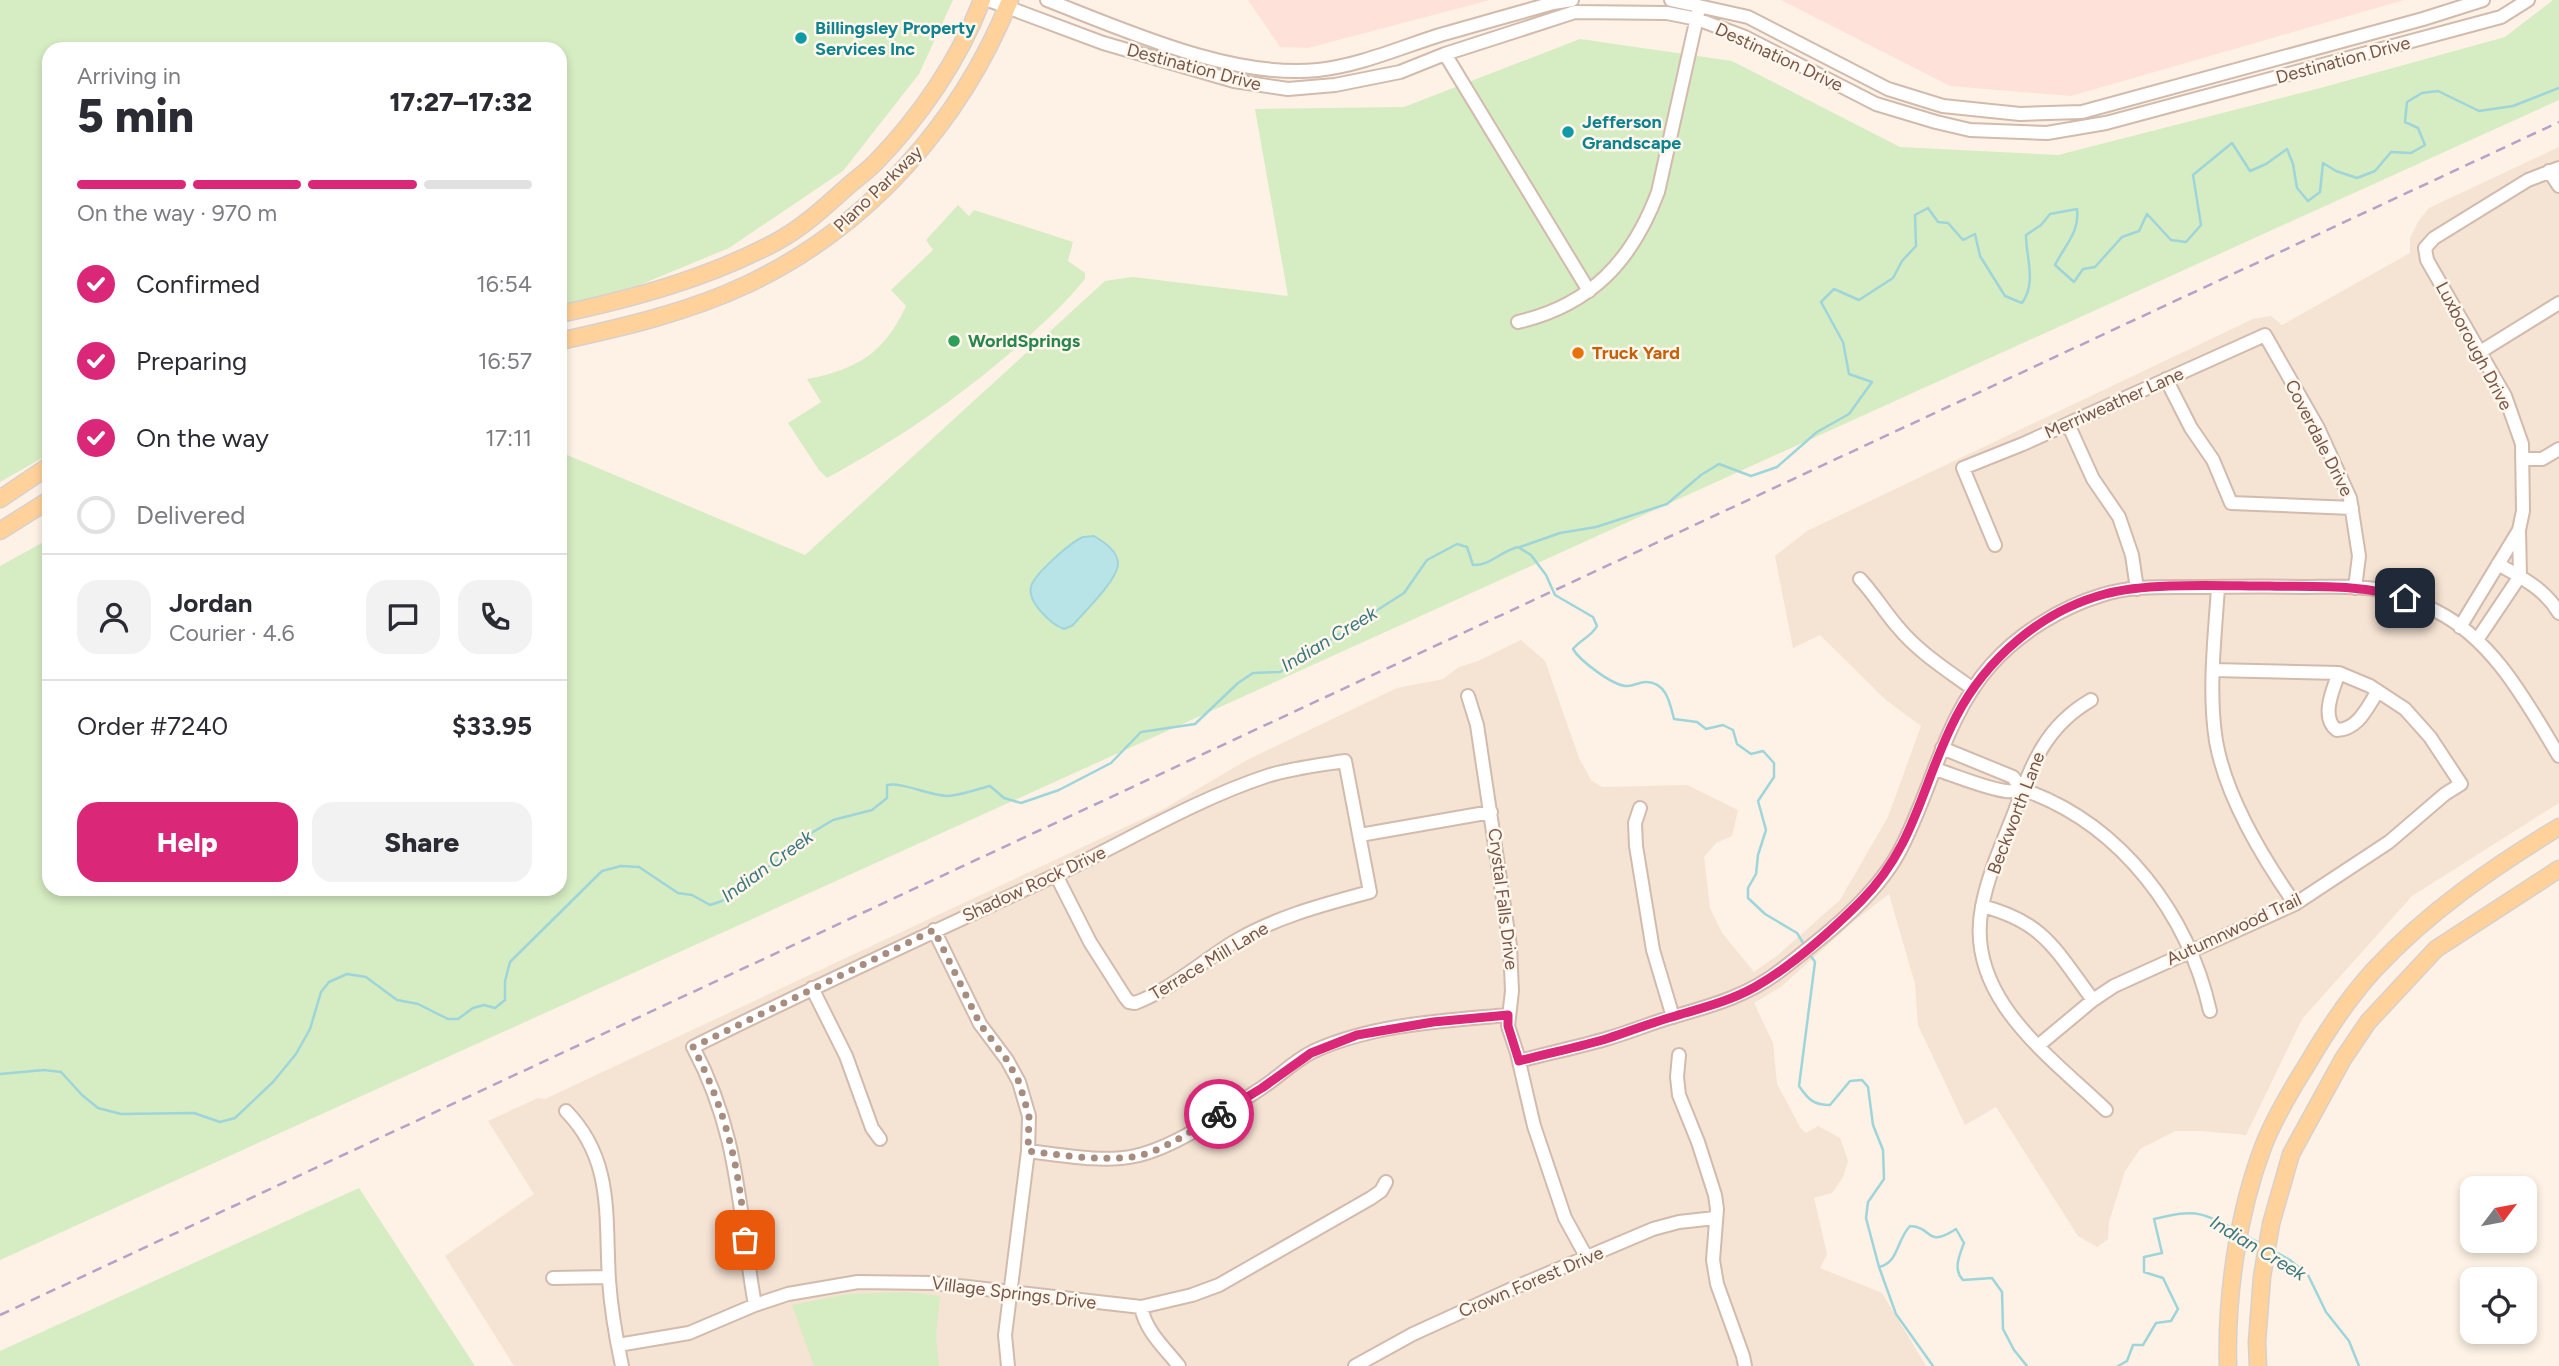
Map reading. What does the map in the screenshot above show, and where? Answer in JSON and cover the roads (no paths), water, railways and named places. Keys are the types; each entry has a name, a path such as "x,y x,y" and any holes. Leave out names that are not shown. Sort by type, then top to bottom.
{"main road":[{"name":"Plano Parkway","path":"567,312 683,283 731,264 777,242 820,211 873,165 895,142 929,98 968,36 982,0"},
{"name":"Plano Parkway","path":"567,339 659,317 748,284 845,225 928,142 964,92 1008,4"},
{"path":"42,471 0,499 7,527 42,504"},
{"path":"2228,1366 2227,1343 2235,1263 2244,1209 2263,1147 2288,1095 2326,1031 2349,999 2405,939 2446,904 2511,856 2559,827"},
{"path":"2258,1366 2262,1277 2271,1224 2291,1154 2343,1059 2368,1023 2436,949 2559,869"}],"street":[{"name":"Destination Drive","path":"988,0 1008,4 1104,43 1234,81 1288,89 1335,85 1400,72 1445,54 1575,12 1667,13 1697,19 1745,37 1877,104 1970,130 2048,133 2094,125 2501,17 2528,0"},
{"name":"Destination Drive","path":"1047,0 1206,58 1270,69 1317,70 1376,59 1438,36 1572,0"},
{"name":"Destination Drive","path":"1671,0 1748,17 1888,89 1943,106 2020,114 2082,112 2423,19 2483,0"},
{"path":"1518,322 1544,316 1589,291 1615,269 1648,220 1658,192 1700,5"},
{"path":"2423,19 2430,36"},
{"path":"1445,54 1589,291"},
{"path":"1936,122 1943,106"},
{"path":"2554,170 2559,186"},
{"name":"Luxborough Drive","path":"2519,576 2519,530 2523,510 2522,444 2505,396 2427,260 2425,248 2434,238 2528,180 2554,170"},
{"path":"2480,352 2559,303"},
{"name":"Merriweather Lane","path":"1995,545 1963,468 2068,424 2264,335"},
{"name":"Coverdale Drive","path":"2264,335 2318,428 2350,498 2359,556 2355,588"},
{"path":"2166,379 2190,428 2213,460 2231,503 2352,508"},
{"path":"2068,424 2093,479 2119,517 2132,555 2137,589"},
{"path":"2522,459 2542,459 2559,449"},
{"name":"Luxborough Drive","path":"2459,627 2519,530"},
{"path":"2498,564 2531,583 2553,602 2559,613"},
{"path":"2477,640 2519,576"},
{"path":"1860,579 1876,595 1898,628 1926,655 1973,689"},
{"path":"2218,587 2213,670 2216,741 2226,778 2269,867 2295,904"},
{"path":"1519,1061 1717,1005 1752,989 1779,972 1864,898 1896,857 1916,820 1956,716 1973,689 2007,649 2046,621 2105,594 2137,589 2218,587 2355,588 2380,590 2405,598 2438,612 2477,640 2521,694 2559,756"},
{"path":"2213,670 2339,673 2378,691 2354,725 2348,729 2337,730 2329,719 2330,700 2339,673"},
{"name":"Autumnwood Trail","path":"2039,1045 2093,1000 2138,973 2295,904 2389,842 2460,784 2422,728 2405,709 2378,691"},
{"name":"Crystal Falls Drive","path":"1468,696 1476,720 1491,811 1513,975 1508,1026 1538,1139 1565,1218 1587,1258"},
{"name":"Beckworth Lane","path":"2091,699 2068,714 2049,734 2022,790 1982,906 1980,942 1990,982 2010,1016 2106,1110"},
{"path":"1942,748 2013,777 2022,790"},
{"name":"Shadow Rock Drive","path":"755,1305 746,1259 739,1185 727,1128 710,1081 693,1047 934,930 1056,875 1201,803 1244,785 1303,767 1345,761 1360,835"},
{"path":"1935,769 2005,791 2022,790 2074,814 2122,852 2161,897 2190,950 2210,1011"},
{"path":"1640,808 1635,822 1636,846 1653,950 1673,1017"},
{"path":"1360,835 1491,811"},
{"name":"Terrace Mill Lane","path":"1056,875 1090,942 1129,1002 1135,1003 1233,943 1280,919 1370,892 1360,835"},
{"path":"1982,906 2007,912 2037,930 2055,949 2093,1000"},
{"path":"934,930 980,1024 1007,1060 1019,1082 1029,1116 1028,1151 1005,1335 1008,1366"},
{"path":"812,988 846,1056 872,1128 880,1139"},
{"path":"1028,1151 1133,1157 1187,1134 1262,1088 1311,1053 1328,1045 1382,1030 1508,1015"},
{"path":"1679,1055 1676,1077 1679,1095 1710,1175 1717,1209 1713,1259 1717,1283 1745,1366"},
{"path":"566,1111 588,1138 606,1193 608,1277 622,1366"},
{"name":"Village Springs Drive","path":"618,1345 689,1333 755,1305 798,1292 858,1282 933,1283 1140,1307 1192,1296 1233,1278 1371,1198 1381,1191 1386,1182"},
{"name":"Crown Forest Drive","path":"1354,1366 1413,1334 1653,1229 1679,1222 1715,1218"},
{"path":"553,1278 608,1277"},
{"path":"1140,1307 1145,1324 1179,1366"}],"water":[{"path":"1094,536 1116,555 1116,571 1091,605 1072,626 1064,629 1047,618 1037,606 1031,587 1045,567 1062,552 1083,537"}],"waterway":[{"path":"1520,547 1560,533 1596,527 1667,504 1701,475 1719,464 1751,476 1777,467 1817,432 1849,414 1872,382 1849,374 1843,342 1821,302 1834,289 1859,300 1893,278 1902,261 1916,246 1915,215 1928,208 1938,222 1948,223 1963,240 1975,234 1980,256 2005,296 2022,303 2030,278 2026,235 2041,225 2050,214 2077,209 2074,232 2055,265 2074,282 2083,269 2095,267 2122,237 2139,231 2147,214 2171,240 2186,242 2201,225 2193,175 2232,143 2250,171 2266,164 2287,149 2297,188 2308,201 2320,192 2323,163 2357,178 2375,171 2391,152 2411,153 2425,145 2418,128 2405,122 2407,102 2422,93 2438,91 2479,111 2513,106 2559,88"},
{"name":"Indian Creek","path":"0,1074 44,1070 61,1072 98,1108 121,1114 194,1113 220,1122 235,1118 273,1082 296,1054 310,1029 321,992 329,982 347,974 366,977 397,1000 418,1004 448,1019 458,1019 473,1008 484,1005 495,1008 505,1000 505,981 510,962 602,871 621,866 639,867 678,893 692,895 710,905 722,901 808,835 833,820 872,810 887,798 887,785 900,785 947,796 990,786 1004,798 1021,803 1059,790 1111,763 1141,732 1195,724 1238,683 1253,673 1280,672 1404,593 1427,560 1457,544 1467,547 1473,565 1485,563 1518,547 1531,555 1546,575 1555,595 1593,617 1597,626 1573,649 1589,666 1620,685 1654,683 1666,695 1674,719 1697,722 1706,729 1723,725 1733,730 1737,744 1751,754 1763,751 1774,763 1774,777 1758,801 1766,830 1758,855 1756,874 1748,888 1748,898 1765,914 1797,933 1805,946"},
{"name":"Indian Creek","path":"1808,952 1815,962 1799,1086 1812,1100 1830,1105 1850,1081 1862,1080 1868,1087 1873,1125 1883,1150 1884,1179 1868,1202 1866,1218 1879,1267 1896,1314 1933,1366"},
{"name":"Indian Creek","path":"2118,1366 2127,1361 2133,1345 2143,1345 2156,1323 2171,1321 2178,1309 2163,1278 2144,1272 2144,1257 2162,1253 2154,1219 2187,1213 2212,1218 2234,1229"},
{"name":"Indian Creek","path":"1879,1267 1894,1256 1910,1226 1918,1227 1934,1237 1946,1235 1956,1229 1964,1243 1958,1263 1960,1276 1963,1280 1992,1278 2002,1292 2003,1329 2014,1350 2027,1366"},
{"name":"Indian Creek","path":"2246,1236 2262,1244"},
{"name":"Indian Creek","path":"2274,1251 2308,1275 2326,1312 2349,1341 2359,1366"}],"railway":[{"path":"0,1315 2559,122"}],"place":[{"name":"Billingsley Property Services Inc","path":"801,38"},
{"name":"Jefferson Grandscape","path":"1568,132"},
{"name":"WorldSprings","path":"954,341"},
{"name":"Truck Yard","path":"1578,353"}]}
